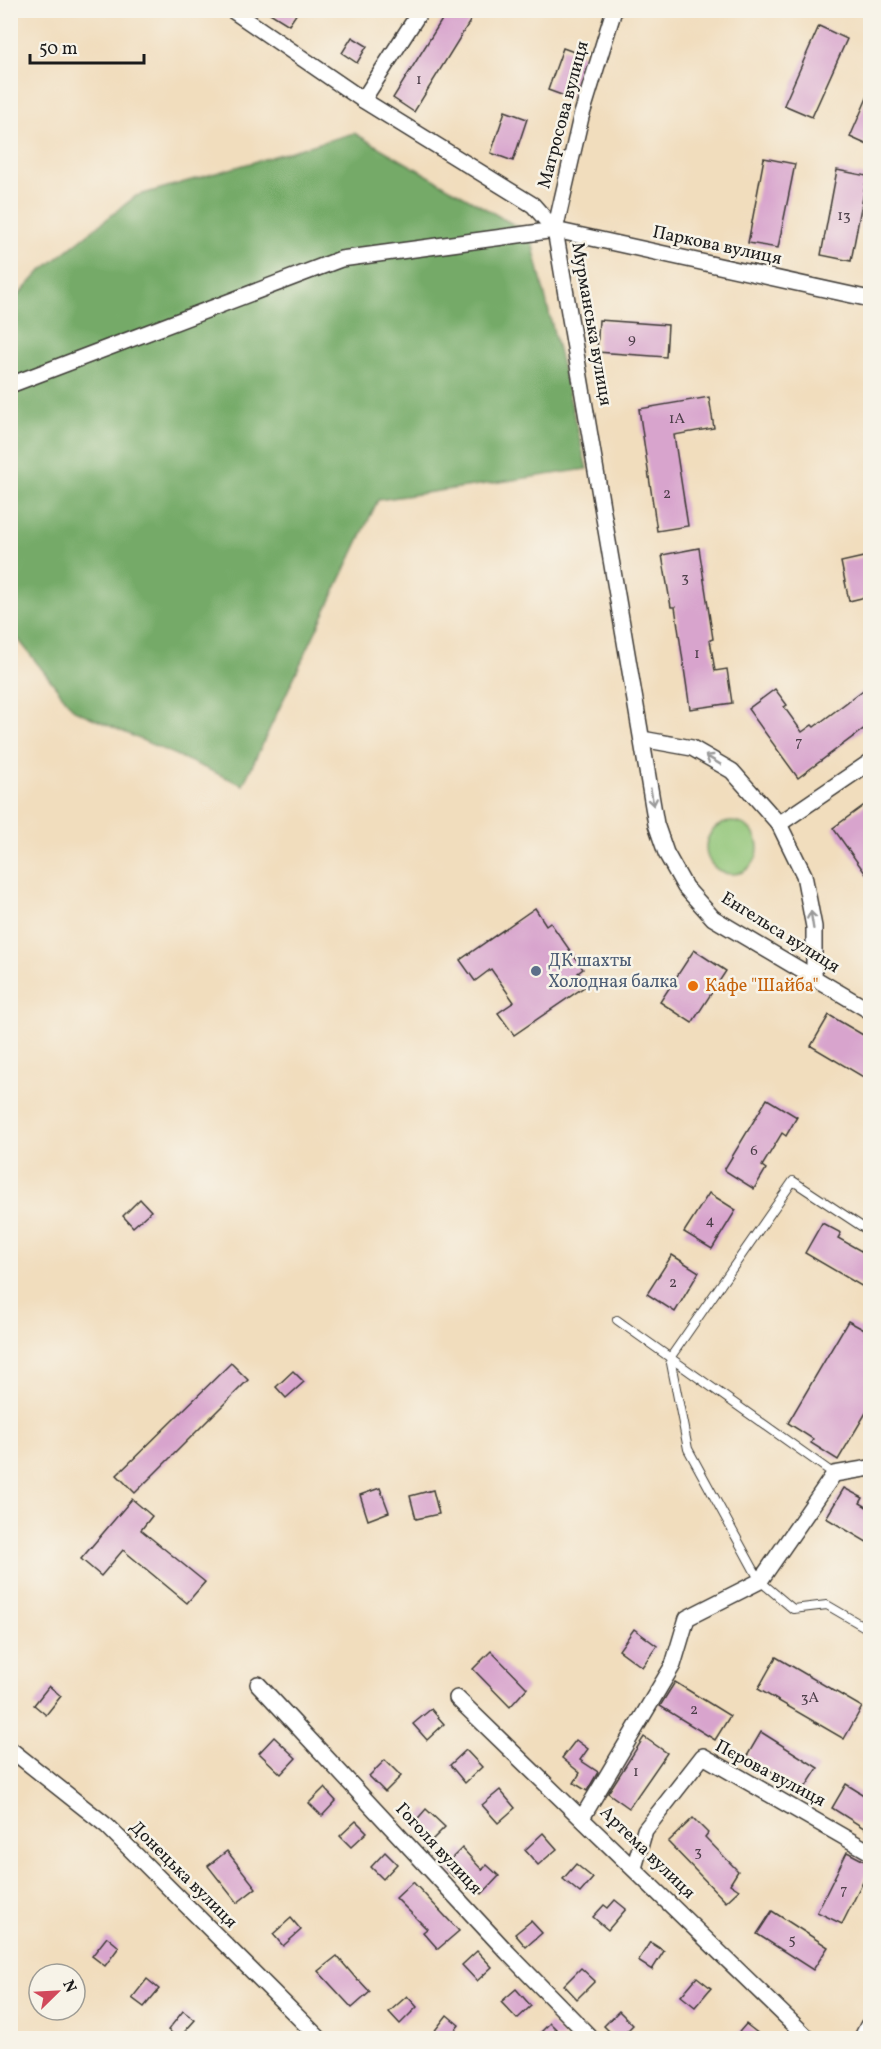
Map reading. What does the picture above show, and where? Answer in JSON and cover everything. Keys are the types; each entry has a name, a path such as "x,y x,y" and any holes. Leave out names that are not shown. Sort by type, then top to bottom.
{"street":[{"name":"Мурманська вулиця","path":"232,10 248,16 363,100 533,205 555,230 642,740"},
{"path":"363,100 421,10"},
{"name":"Матросова вулиця","path":"555,230 580,117 614,10"},
{"path":"10,385 341,259 555,230"},
{"name":"Паркова вулиця","path":"555,230 870,299"},
{"path":"642,740 692,748 732,771 779,824 804,875 814,927 814,978"},
{"name":"Енгельса вулиця","path":"642,740 656,824 666,853 685,887 712,918 870,1011"},
{"path":"779,824 870,762"},
{"path":"582,1818 673,1665 687,1618 759,1581 834,1474 870,1468"},
{"name":"Гоголя вулиця","path":"258,1684 500,1945 591,2038"},
{"name":"Артема вулиця","path":"457,1698 808,2038"},
{"name":"Донецька вулиця","path":"10,1749 107,1826 319,2038"},
{"name":"Пєрова вулиця","path":"634,1868 645,1830 703,1756 870,1852"},
{"path":"865,2038 870,2028"}],"lane":[{"path":"870,1232 793,1181 670,1358 688,1449 759,1581 793,1609 827,1605 870,1630"},
{"path":"617,1320 834,1474"}],"green space":[{"path":"354,133 530,234 587,469 378,500 243,785 74,710 11,630 10,304 40,272 136,196"},
{"path":"727,822 737,822 751,829 758,848 751,867 737,874 727,874 717,870 710,863 706,853 706,843 710,833 717,826"}],"building":[{"path":"265,10 299,10 289,25"},
{"path":"448,10 477,10 414,112 393,98"},
{"path":"819,26 847,39 812,117 784,105"},
{"path":"352,37 367,46 357,63 342,53"},
{"path":"563,48 585,56 570,98 548,90"},
{"path":"870,91 870,146 850,137"},
{"path":"505,111 527,119 513,161 491,153"},
{"path":"764,158 795,164 778,248 748,243"},
{"path":"837,170 867,176 851,261 821,255"},
{"path":"599,320 668,325 666,357 597,352"},
{"path":"709,397 714,428 674,435 688,526 657,531 639,409"},
{"path":"699,548 713,639 710,640 715,671 727,669 732,703 690,709 675,607 671,607 662,555"},
{"path":"868,556 870,596 849,601 841,562"},
{"path":"870,685 870,724 798,778 748,709 775,689 787,705 784,707 802,732 812,725 814,727"},
{"path":"870,801 870,880 833,828"},
{"name":"ДК шахты Холодная балка","path":"535,908 546,925 550,922 583,969 578,973 587,985 514,1035 498,1013 514,1002 491,969 475,981 460,960"},
{"name":"Кафе \"Шайба\"","path":"694,950 726,971 692,1023 660,1002"},
{"path":"829,1015 870,1039 870,1081 811,1046"},
{"path":"767,1099 797,1117 786,1136 782,1133 762,1166 766,1169 754,1189 724,1170"},
{"path":"709,1193 736,1210 712,1249 684,1232"},
{"path":"140,1199 151,1211 133,1227 123,1216"},
{"path":"822,1223 841,1233 838,1238 870,1256 870,1291 805,1253"},
{"path":"672,1255 699,1272 675,1312 647,1294"},
{"path":"848,1321 870,1333 870,1406 838,1460 811,1443 813,1439 788,1423"},
{"path":"231,1363 248,1380 135,1493 117,1475"},
{"path":"293,1371 304,1382 286,1398 276,1387"},
{"path":"380,1488 389,1512 368,1520 360,1495"},
{"path":"844,1488 863,1498 860,1503 870,1509 870,1544 826,1518"},
{"path":"433,1490 439,1514 416,1519 410,1496"},
{"path":"132,1499 152,1516 141,1530 205,1582 187,1603 123,1550 101,1576 81,1559"},
{"path":"634,1629 657,1646 642,1667 619,1650"},
{"path":"491,1651 527,1688 510,1707 473,1669"},
{"path":"776,1657 862,1707 844,1739 758,1689"},
{"path":"675,1682 730,1716 715,1740 660,1706"},
{"path":"49,1686 61,1696 46,1715 34,1705"},
{"path":"431,1709 444,1724 427,1740 413,1724"},
{"path":"761,1732 818,1768 803,1791 747,1756"},
{"path":"274,1737 296,1758 281,1774 259,1753"},
{"path":"644,1737 667,1753 629,1808 608,1793"},
{"path":"576,1740 588,1749 580,1760 598,1772 587,1791 574,1783 580,1773 562,1758"},
{"path":"466,1750 482,1767 465,1783 450,1765"},
{"path":"385,1760 401,1776 385,1792 369,1776"},
{"path":"846,1784 870,1799 870,1832 832,1808"},
{"path":"324,1788 336,1801 322,1816 309,1803"},
{"path":"500,1790 515,1808 498,1823 482,1805"},
{"path":"426,1809 445,1827 431,1841 413,1824"},
{"path":"693,1818 708,1833 705,1837 738,1871 730,1884 739,1890 726,1902 668,1842"},
{"path":"356,1821 367,1832 351,1847 340,1836"},
{"path":"543,1833 557,1849 538,1865 525,1850"},
{"path":"462,1848 482,1870 487,1865 499,1876 482,1894 459,1872 454,1877 444,1866"},
{"path":"227,1851 256,1888 237,1903 208,1866"},
{"path":"385,1852 397,1864 383,1879 371,1867"},
{"path":"847,1852 870,1864 870,1868 842,1924 817,1912"},
{"path":"576,1864 593,1878 580,1893 563,1879"},
{"path":"413,1882 459,1931 438,1949 423,1932 427,1929 396,1898"},
{"path":"615,1900 626,1909 608,1930 593,1917 604,1905 608,1908"},
{"path":"772,1911 828,1947 813,1970 757,1934"},
{"path":"291,1918 301,1930 283,1946 273,1934"},
{"path":"531,1921 542,1933 526,1947 515,1934"},
{"path":"107,1937 119,1947 105,1966 92,1956"},
{"path":"650,1942 664,1951 652,1970 638,1961"},
{"path":"477,1951 492,1967 477,1981 462,1965"},
{"path":"337,1956 370,1992 352,2008 318,1971"},
{"path":"581,1968 595,1981 577,1999 564,1985"},
{"path":"697,1977 711,1988 695,2007 681,1996"},
{"path":"147,1979 159,1989 144,2007 132,1998"},
{"path":"516,1989 531,2006 517,2019 501,2002"},
{"path":"407,1996 417,2007 400,2024 389,2012"},
{"path":"183,2011 195,2020 179,2038 168,2030"},
{"path":"619,2011 633,2025 620,2038 616,2038 604,2026"},
{"path":"447,2015 459,2025 449,2038 429,2038"},
{"path":"550,2023 565,2038 535,2038"},
{"path":"746,2024 764,2038 734,2038"}],"place":[{"name":"ДК шахты Холодная балка","path":"536,971"},
{"name":"Кафе \"Шайба\"","path":"693,986"}]}
